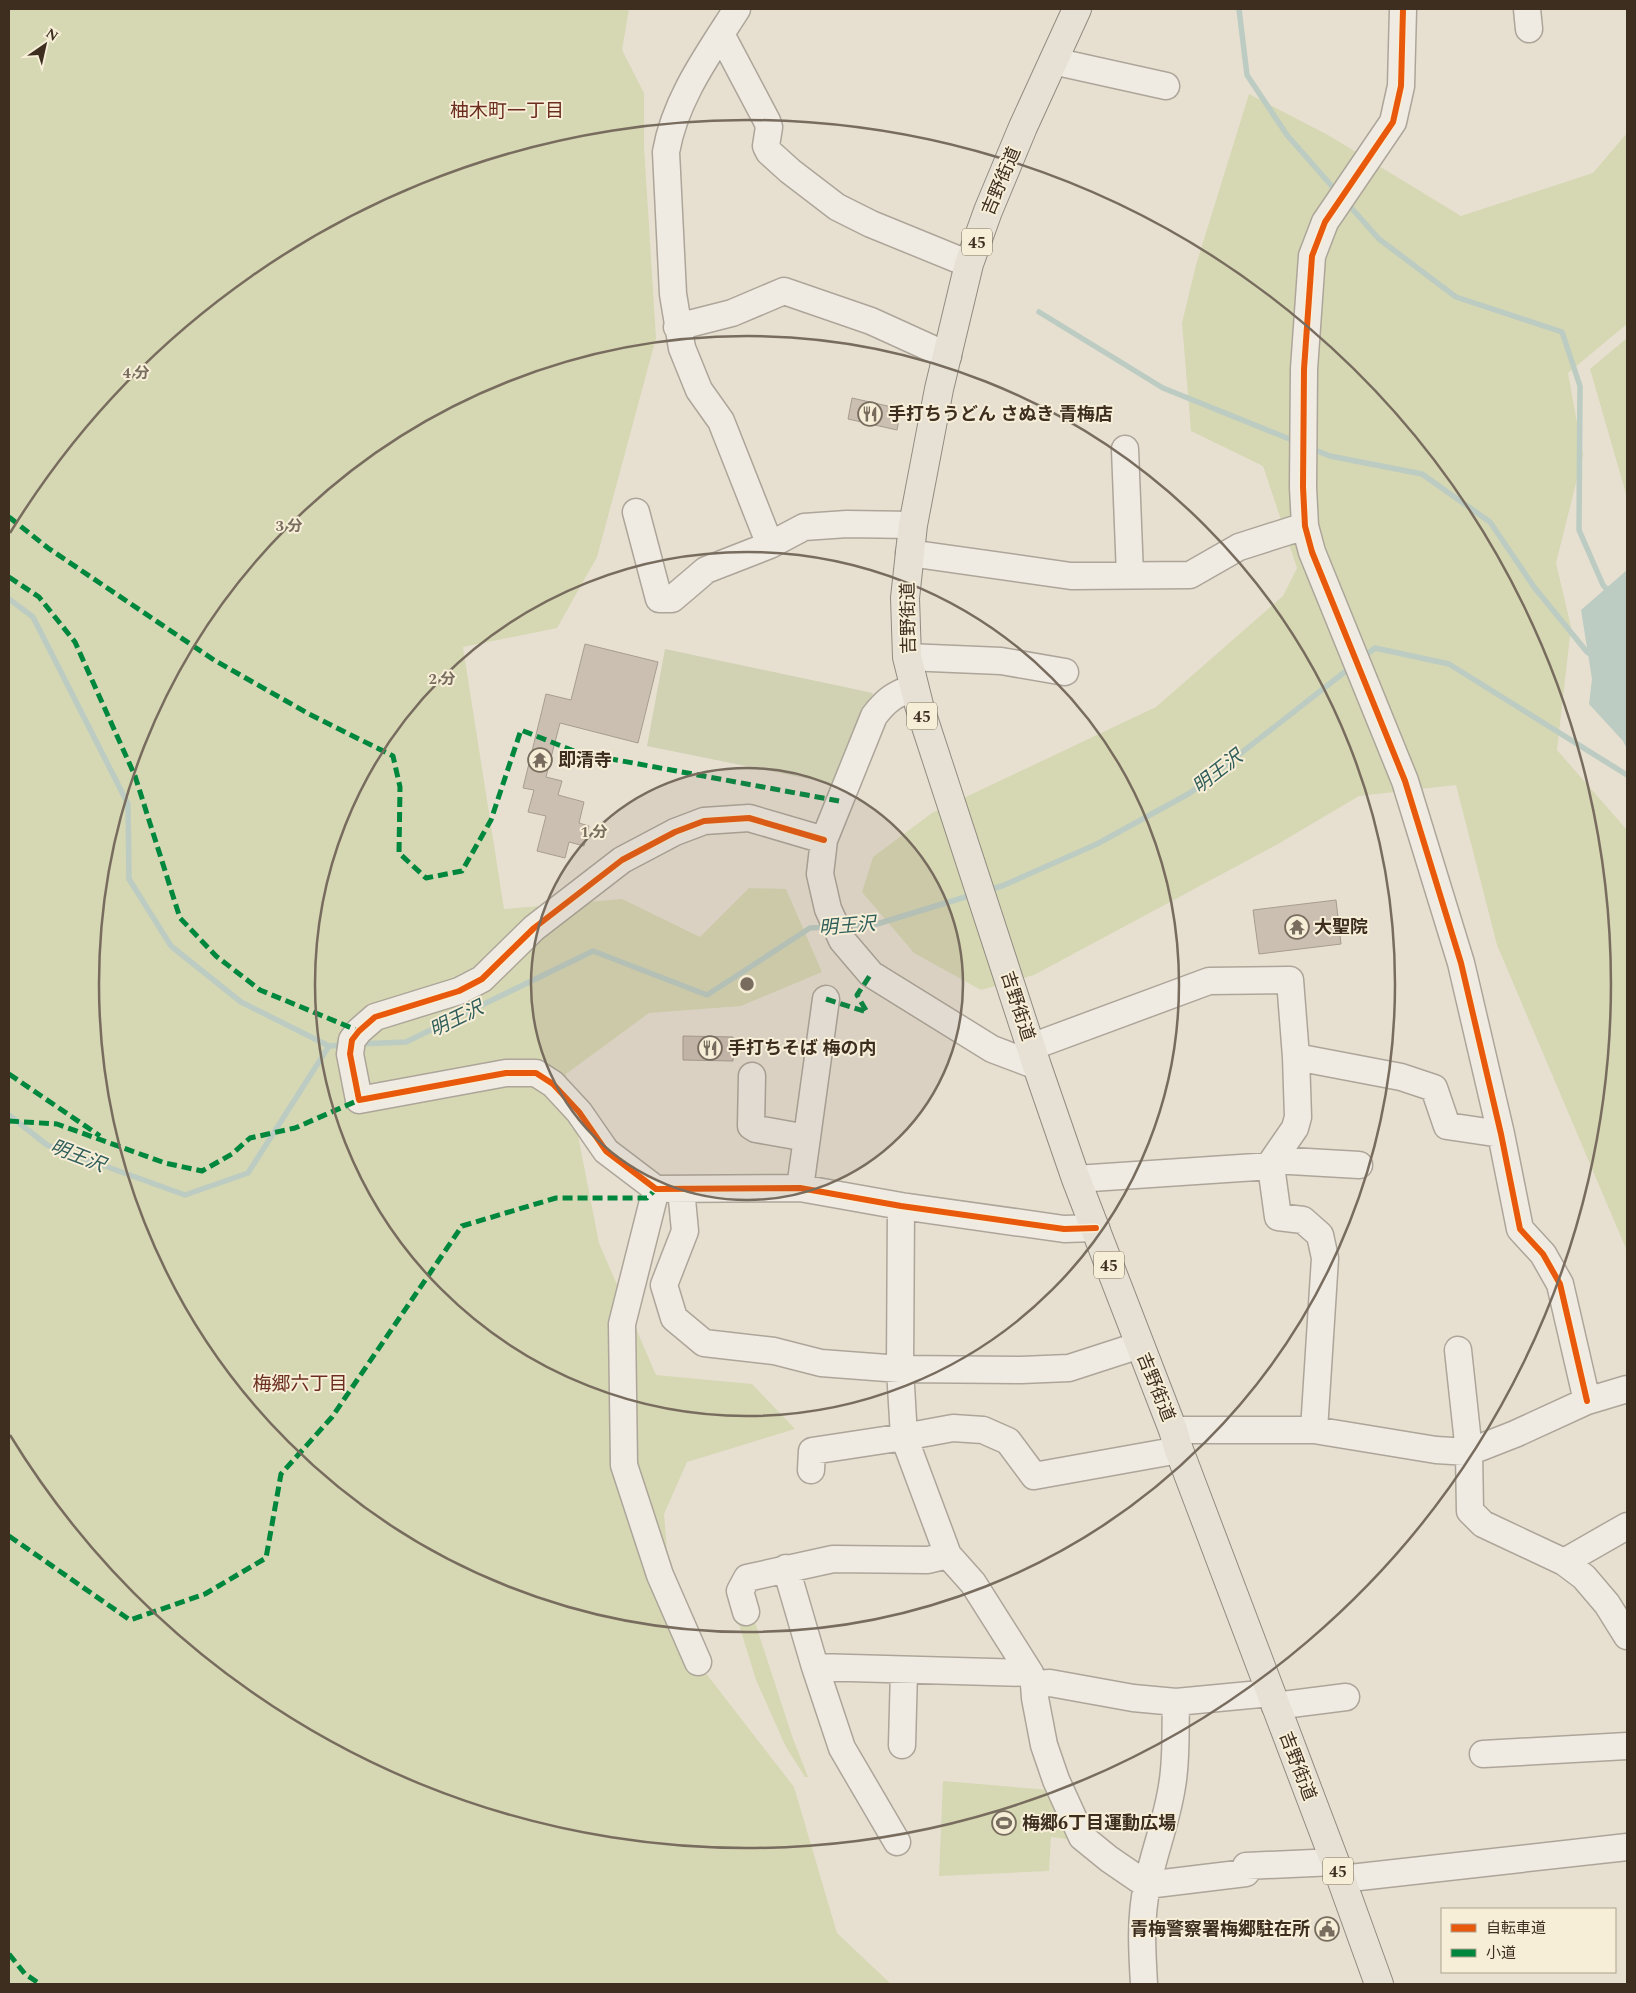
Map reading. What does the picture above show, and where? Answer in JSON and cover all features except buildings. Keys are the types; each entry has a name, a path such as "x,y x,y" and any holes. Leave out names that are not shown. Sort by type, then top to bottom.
{"main road":[{"name":"吉野街道","path":"1077,9 988,211 969,264 939,389 909,554 905,598 907,657 914,688 946,787 1076,1179 1176,1440 1379,1984"}],"street":[{"path":"737,9 685,94 676,115 668,144 669,232 673,294 682,348 699,390 721,421 770,545"},
{"path":"1403,9 1401,86 1393,122 1325,222 1312,256 1304,369 1303,487 1305,526 1312,552 1405,781 1462,963 1501,1134 1520,1229 1542,1254 1560,1284 1587,1401"},
{"path":"722,34 767,121 769,127 766,146 769,152 837,207 871,224 969,264"},
{"path":"1053,61 1166,86"},
{"path":"677,327 732,313 784,291 871,321 948,356"},
{"path":"1125,449 1130,575"},
{"path":"636,512 659,599 672,599 706,570 770,545 804,528 847,524 914,525"},
{"path":"909,554 1071,576 1190,575 1239,548 1305,526"},
{"path":"907,657 1000,661 1065,672"},
{"path":"914,688 901,692 885,702 874,716 824,840 820,874 828,909 842,940 871,974 992,1049 1034,1056 1209,981 1290,980 1296,1057 1298,1117 1295,1128 1272,1163 1278,1216 1303,1220 1320,1235 1325,1258 1314,1430"},
{"path":"824,840 749,818 704,821 675,832 622,860 534,928 482,979 460,991 394,1010 375,1018 360,1031 352,1040 350,1054 358,1100 506,1073 536,1073 553,1084 579,1112 606,1152 668,1188 800,1188 901,1206 1064,1229 1096,1228"},
{"path":"800,1188 826,999"},
{"path":"1296,1057 1401,1077 1434,1088 1447,1126 1501,1134"},
{"path":"752,1076 751,1126 756,1129 807,1138"},
{"path":"1076,1179 1272,1163 1359,1165"},
{"path":"668,1188 685,1231 664,1285 674,1318 704,1344 774,1351 821,1364 900,1368 1021,1370 1069,1368 1140,1345"},
{"path":"668,1188 622,1324 624,1465 660,1575 698,1662"},
{"path":"901,1206 900,1368 904,1437 948,1555 973,1583 1032,1678 1044,1745 1056,1780 1082,1837 1109,1859 1147,1885 1246,1873 1246,1866 1338,1871 1627,1847"},
{"path":"1458,1350 1469,1452 1470,1511 1483,1524 1564,1562 1584,1577 1607,1604 1627,1636"},
{"path":"811,1470 812,1451 953,1428 983,1430 1008,1442 1034,1476 1176,1440 1314,1430 1436,1450 1469,1452 1587,1401 1627,1389"},
{"path":"1564,1562 1627,1526"},
{"path":"746,1612 740,1590 747,1578 833,1559 928,1560 948,1555"},
{"path":"786,1568 815,1667 842,1748 897,1842"},
{"path":"815,1667 1032,1678 1132,1698 1176,1702 1346,1697"},
{"path":"902,1745 904,1671"},
{"path":"1144,1984 1141,1944 1147,1885 1167,1817 1173,1783 1176,1702"},
{"path":"1483,1754 1627,1746"}],"green space":[{"path":"9,9 629,9 622,50 644,93 644,146 656,338 597,557 557,628 463,647 504,909 622,899 700,937 749,888 786,889 822,972 741,1006 649,1013 566,1074 599,1243 656,1375 752,1384 795,1429 687,1462 664,1514 674,1632 794,1787 837,1933 891,1984 9,1984"},
{"path":"1249,94 1328,135 1461,216 1593,173 1627,133 1627,324 1568,373 1583,455 1556,563 1571,627 1557,750 1627,830 1627,1251 1497,945 1456,785 1359,796 1278,844 1034,975 981,990 914,953 862,892 873,857 932,813 1156,707 1283,596 1297,568 1263,466 1191,431 1182,323 1196,265"},
{"path":"1627,338 1627,494 1626,494 1590,369"},
{"path":"665,649 873,693 834,784 647,746"},
{"path":"752,1613 792,1736 808,1777 805,1777 786,1747 756,1680 737,1618"},
{"name":"梅郷6丁目運動広場","path":"943,1781 1050,1790 1074,1840 1051,1837 1049,1871 939,1876"}],"shaded area":[{"path":"1627,570 1627,749 1623,741 1589,704 1592,679 1581,610"}],"waterway":[{"path":"1239,9 1247,75 1287,135 1337,192"},
{"path":"1347,203 1379,239 1456,297 1562,332 1580,386 1579,530 1603,585 1610,593"},
{"path":"1039,312 1163,388 1297,442"},
{"path":"1310,448 1330,456 1422,474 1490,522 1534,587 1587,652 1594,656"},
{"path":"9,599 33,617 128,804 129,879 171,946 241,1002 329,1046"},
{"name":"明王沢","path":"1362,658 1375,648 1449,664 1627,775"},
{"name":"明王沢","path":"988,890 1002,886 1097,844 1190,793 1351,667"},
{"name":"明王沢","path":"843,926 877,924 975,894"},
{"name":"明王沢","path":"358,1044 406,1042 593,951 707,995 810,928 829,927"},
{"name":"明王沢","path":"9,1115 47,1145 185,1195 248,1173 329,1046 344,1045"}],"marked path":[{"path":"9,517 48,548 214,660 309,714 393,756 400,787 399,853 426,878 462,871 491,820 521,730 579,753 839,801"},
{"path":"9,577 39,597 75,642 135,776 180,918 216,956 260,990 359,1031"},
{"path":"826,999 867,1012 857,995 871,974"},
{"path":"9,1074 100,1136"},
{"path":"9,1121 57,1124 165,1163 202,1171 232,1154 250,1138 295,1128 359,1100"},
{"path":"9,1536 130,1620 205,1594 266,1558 281,1474 332,1417 462,1226 556,1198 647,1198 656,1189"},
{"path":"9,1954 25,1974 40,1984"}],"cycle path":[{"path":"1403,9 1401,86 1393,122 1325,222 1312,256 1304,369 1303,487 1305,526 1312,552 1405,781 1461,963 1501,1134 1520,1229 1543,1254 1560,1284 1587,1401"},
{"path":"824,840 749,818 704,821 675,832 622,860 534,928 482,979 459,991 375,1017 359,1031 352,1040 350,1054 359,1100 506,1073 536,1073 553,1084 579,1112 606,1151 656,1189 800,1188 901,1206 1064,1229 1096,1228"}],"place":[{"name":"手打ちうどん さぬき 青梅店","path":"870,414"},
{"name":"即清寺","path":"540,760"},
{"name":"大聖院","path":"1297,927"},
{"name":"手打ちそば 梅の内","path":"710,1048"},
{"name":"梅郷6丁目運動広場","path":"1004,1823"},
{"name":"青梅警察署梅郷駐在所","path":"1327,1929"}],"district":[{"name":"柚木町一丁目","path":"507,110"},
{"name":"梅郷六丁目","path":"300,1383"}]}
